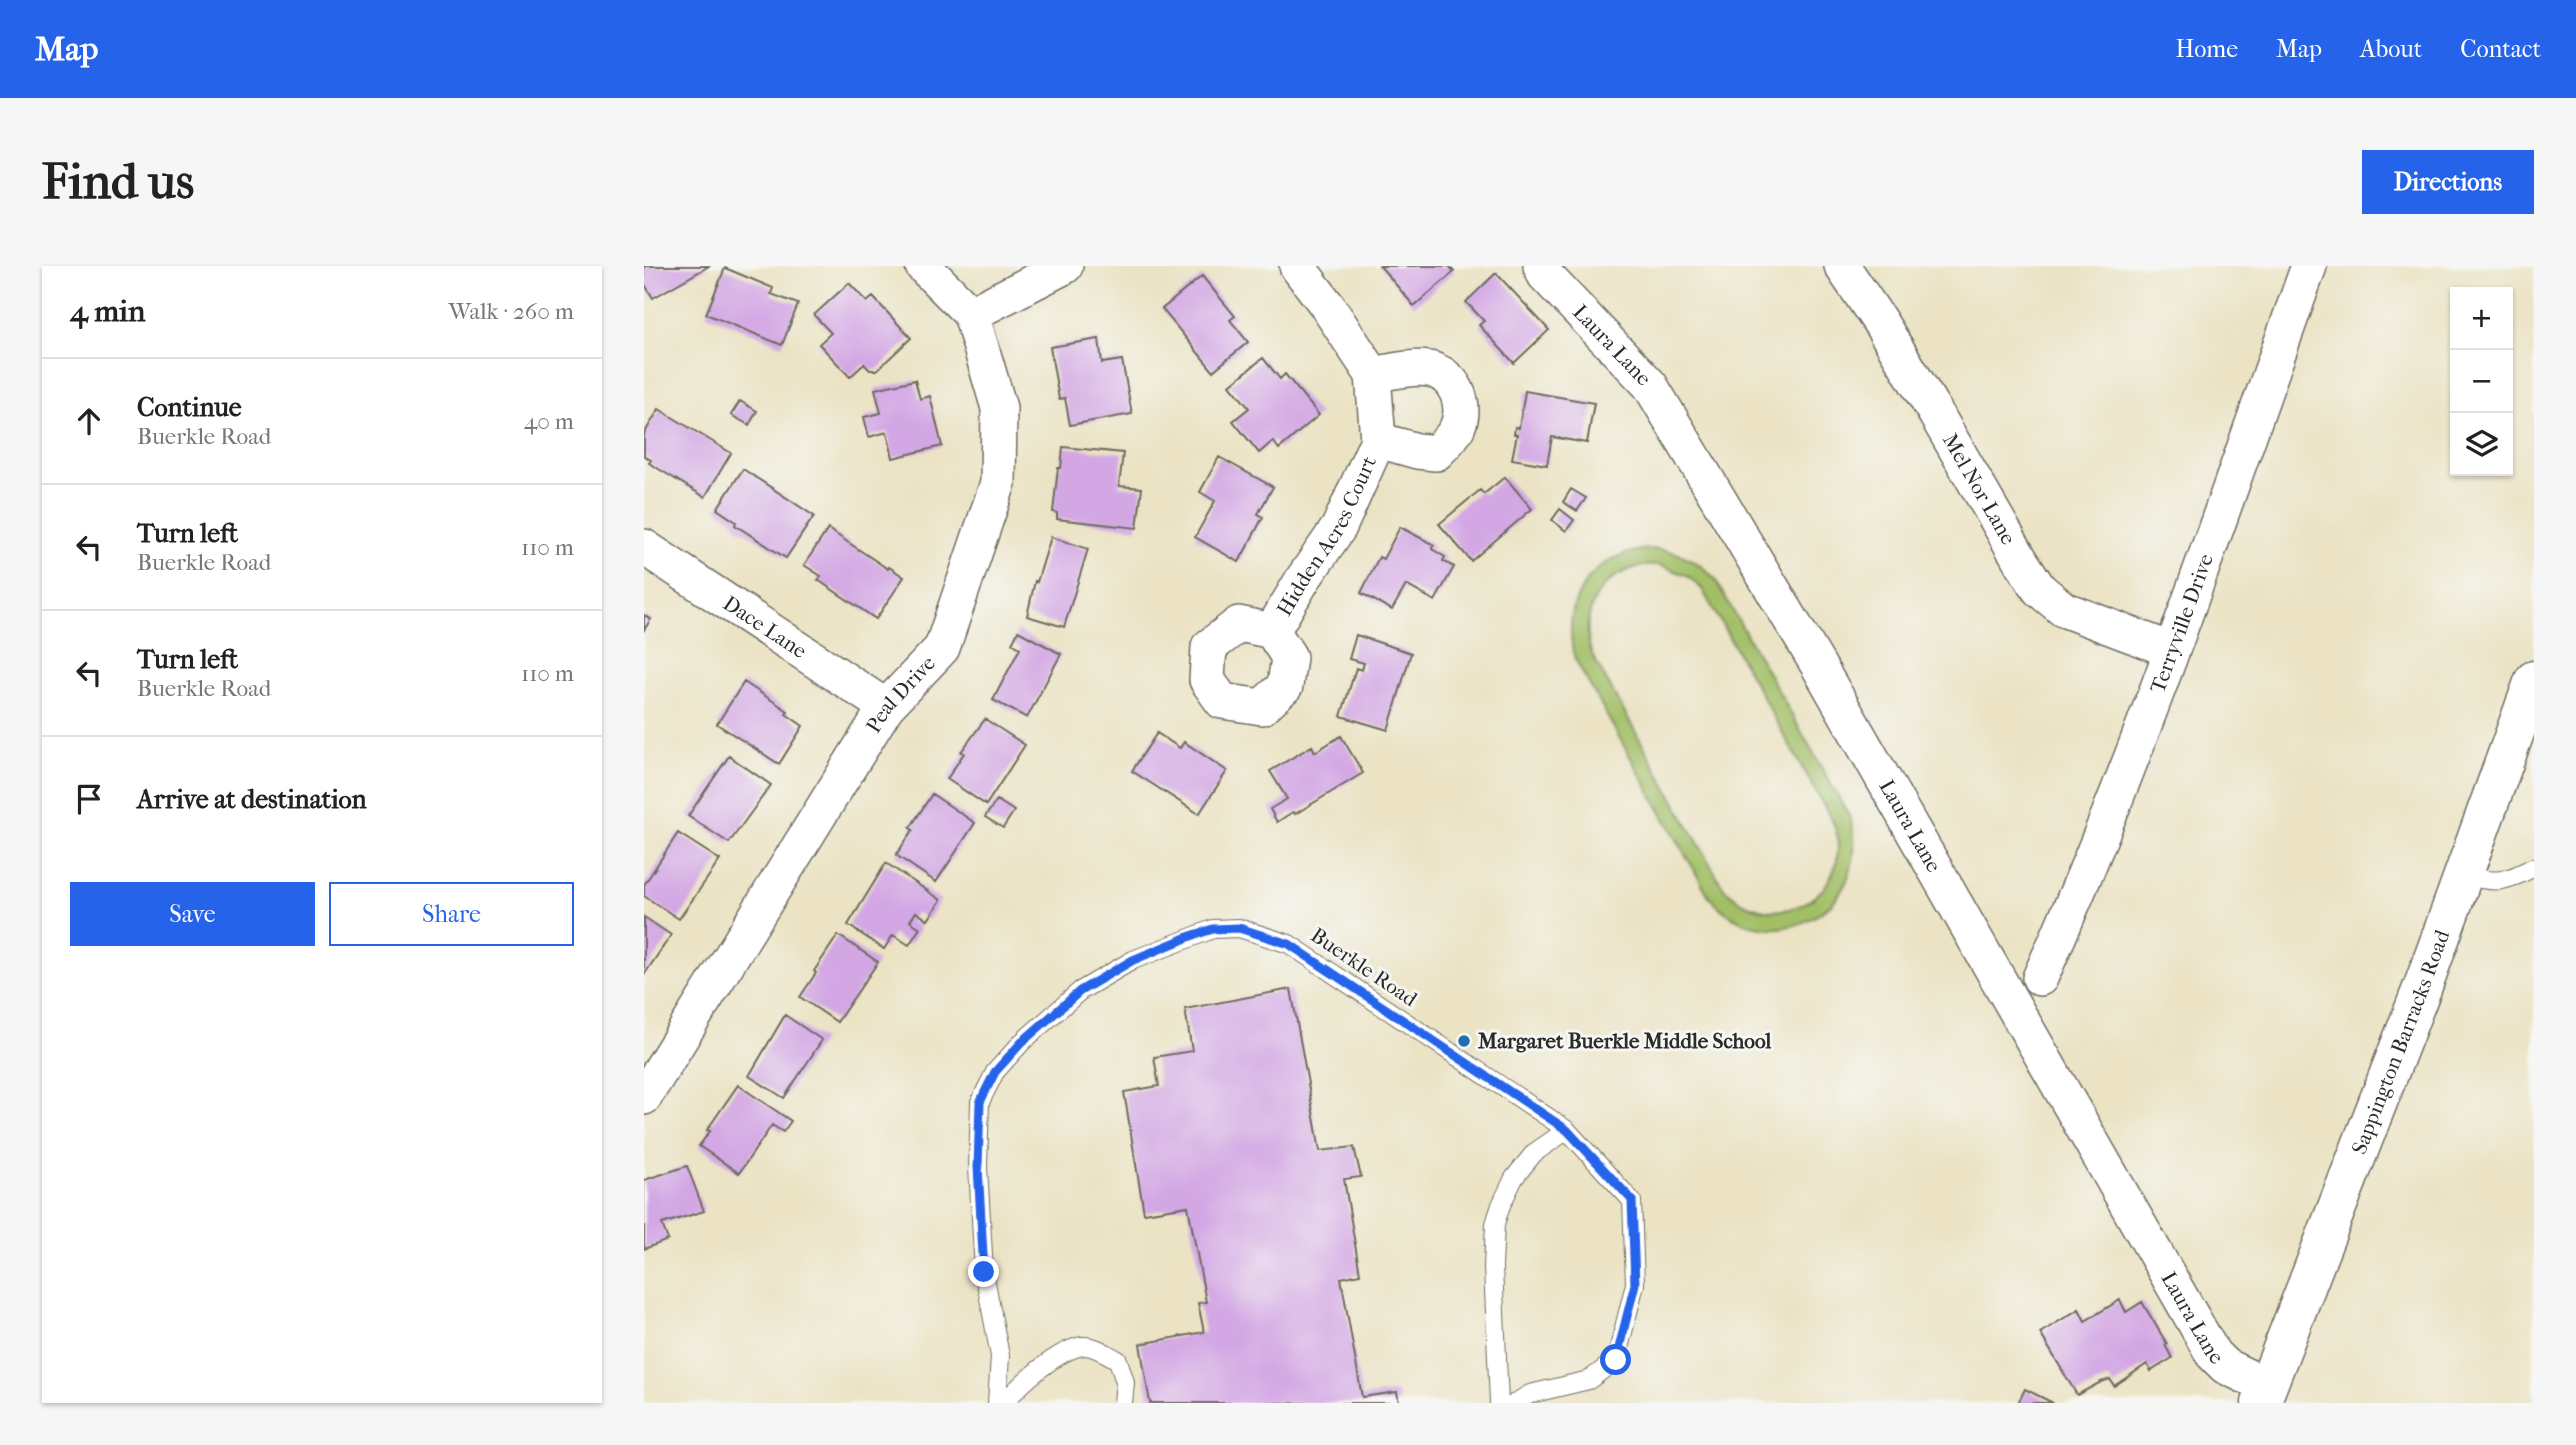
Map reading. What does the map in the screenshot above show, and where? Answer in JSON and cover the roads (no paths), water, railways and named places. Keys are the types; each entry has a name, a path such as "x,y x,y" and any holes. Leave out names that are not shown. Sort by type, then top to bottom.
{"street":[{"name":"Peal Drive","path":"644,1097 886,707 942,648 998,483 999,408 971,314 923,266"},
{"path":"971,314 1065,266"},
{"name":"Hidden Acres Court","path":"1272,631 1303,579 1339,527 1378,440 1373,375 1297,266"},
{"name":"Laura Lane","path":"1541,266 1545,275 1650,385 1818,665 2213,1354 2264,1395"},
{"name":"Mel Nor Lane","path":"1842,266 1880,322 2039,589 2063,609 2171,650"},
{"name":"Terryville Drive","path":"2040,978 2085,879 2124,781 2309,266"},
{"name":"Hidden Acres Court","path":"1373,375 1404,370 1432,370 1452,383 1462,405 1457,429 1436,453 1417,451 1378,440"},
{"name":"Dace Lane","path":"644,547 886,707"},
{"name":"Sappington Barracks Road","path":"2264,1395 2464,874 2534,680"}],"lane":[{"path":"2464,874 2486,881 2511,879 2534,867"},
{"name":"Buerkle Road","path":"997,1403 1000,1356 984,1272 978,1167 980,1102 995,1072 1022,1042 1080,991 1133,960 1213,929 1239,928 1289,944 1567,1130 1632,1200 1635,1284 1616,1360 1589,1380 1530,1394 1515,1403"},
{"path":"1499,1403 1493,1280 1495,1224 1514,1178 1534,1153 1567,1130"},
{"path":"1004,1403 1030,1377 1061,1354 1084,1346 1100,1350 1118,1360 1125,1382 1123,1403"}],"place":[{"name":"Margaret Buerkle Middle School","path":"1464,1041"}]}
